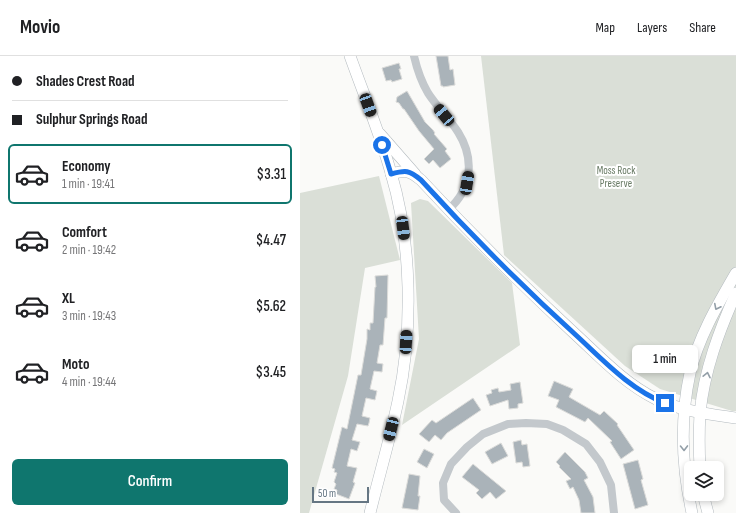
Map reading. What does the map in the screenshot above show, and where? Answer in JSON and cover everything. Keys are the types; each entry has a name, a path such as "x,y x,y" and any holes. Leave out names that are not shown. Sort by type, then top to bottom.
{"street":[{"path":"350,56 377,130 391,174 400,212 406,251 406,342 398,401 370,513"},
{"path":"414,56 423,84 437,106 458,133 466,151 468,173 467,183 460,197 448,210"},
{"path":"377,130 448,210 509,271 614,370 640,390 657,400 700,413 736,418"},
{"path":"391,174 403,171 412,172 421,180"},
{"path":"692,513 686,488 684,448 685,409 690,373 698,348 707,328 736,273"},
{"path":"700,461 700,413 713,352 736,293"},
{"path":"456,513 444,500 443,483 452,464 466,447 483,434 508,424 526,422 547,424 563,430 586,444 600,462 611,485 614,513"},
{"path":"705,501 708,513"}],"green space":[{"name":"Moss Rock Preserve","path":"481,56 736,56 736,411 660,389 625,366 504,255"},
{"path":"379,176 400,260 365,268 348,376 309,513 300,513 300,193"},
{"path":"420,199 428,201 512,283 520,345 402,425 419,339 411,203"}],"building":[{"path":"436,56 448,56 450,70 453,69 455,85 441,86"},
{"path":"399,63 402,79 392,82 391,80 386,81 382,68"},
{"path":"407,91 425,122 447,149 445,151 451,159 440,168 433,160 429,164 424,159 434,149 404,109 399,103 396,102 397,97"},
{"path":"388,275 387,318 385,318 383,345 380,345 377,363 383,364 382,372 374,371 370,389 377,391 375,400 366,398 362,416 370,418 368,426 357,424 352,440 360,442 357,451 351,449 347,466 357,468 353,482 355,483 349,499 336,494 337,490 334,489 336,484 334,482 337,473 334,472 335,469 332,468 342,427 347,429 358,375 361,375 367,339 367,329 370,330 370,323 373,323 376,287 375,276"},
{"path":"554,381 573,389 569,397 600,415 604,411 618,424 617,425 634,450 621,459 610,442 612,441 588,418 585,422 556,407 559,400 548,396"},
{"path":"520,382 523,403 518,404 518,408 509,409 508,400 490,406 486,395 492,393 491,390 498,388 499,392 511,390 510,384"},
{"path":"473,398 481,410 447,433 441,440 435,435 429,442 419,434 432,420 436,423"},
{"path":"521,440 522,445 527,444 530,466 523,467 522,462 516,463 513,442"},
{"path":"501,443 508,456 492,464 485,452"},
{"path":"424,449 434,454 427,468 417,462"},
{"path":"565,452 585,472 588,478 584,480 593,497 595,513 581,513 579,500 573,487 570,489 566,481 571,479 556,462"},
{"path":"638,460 643,479 641,480 648,505 635,509 623,464"},
{"path":"473,464 506,491 496,499 490,492 482,499 476,493 479,490 462,477"},
{"path":"409,474 420,476 418,510 402,508"}],"route":[{"path":"382,145 391,174 403,171 412,172 479,242 614,370 640,390 665,403"}]}
